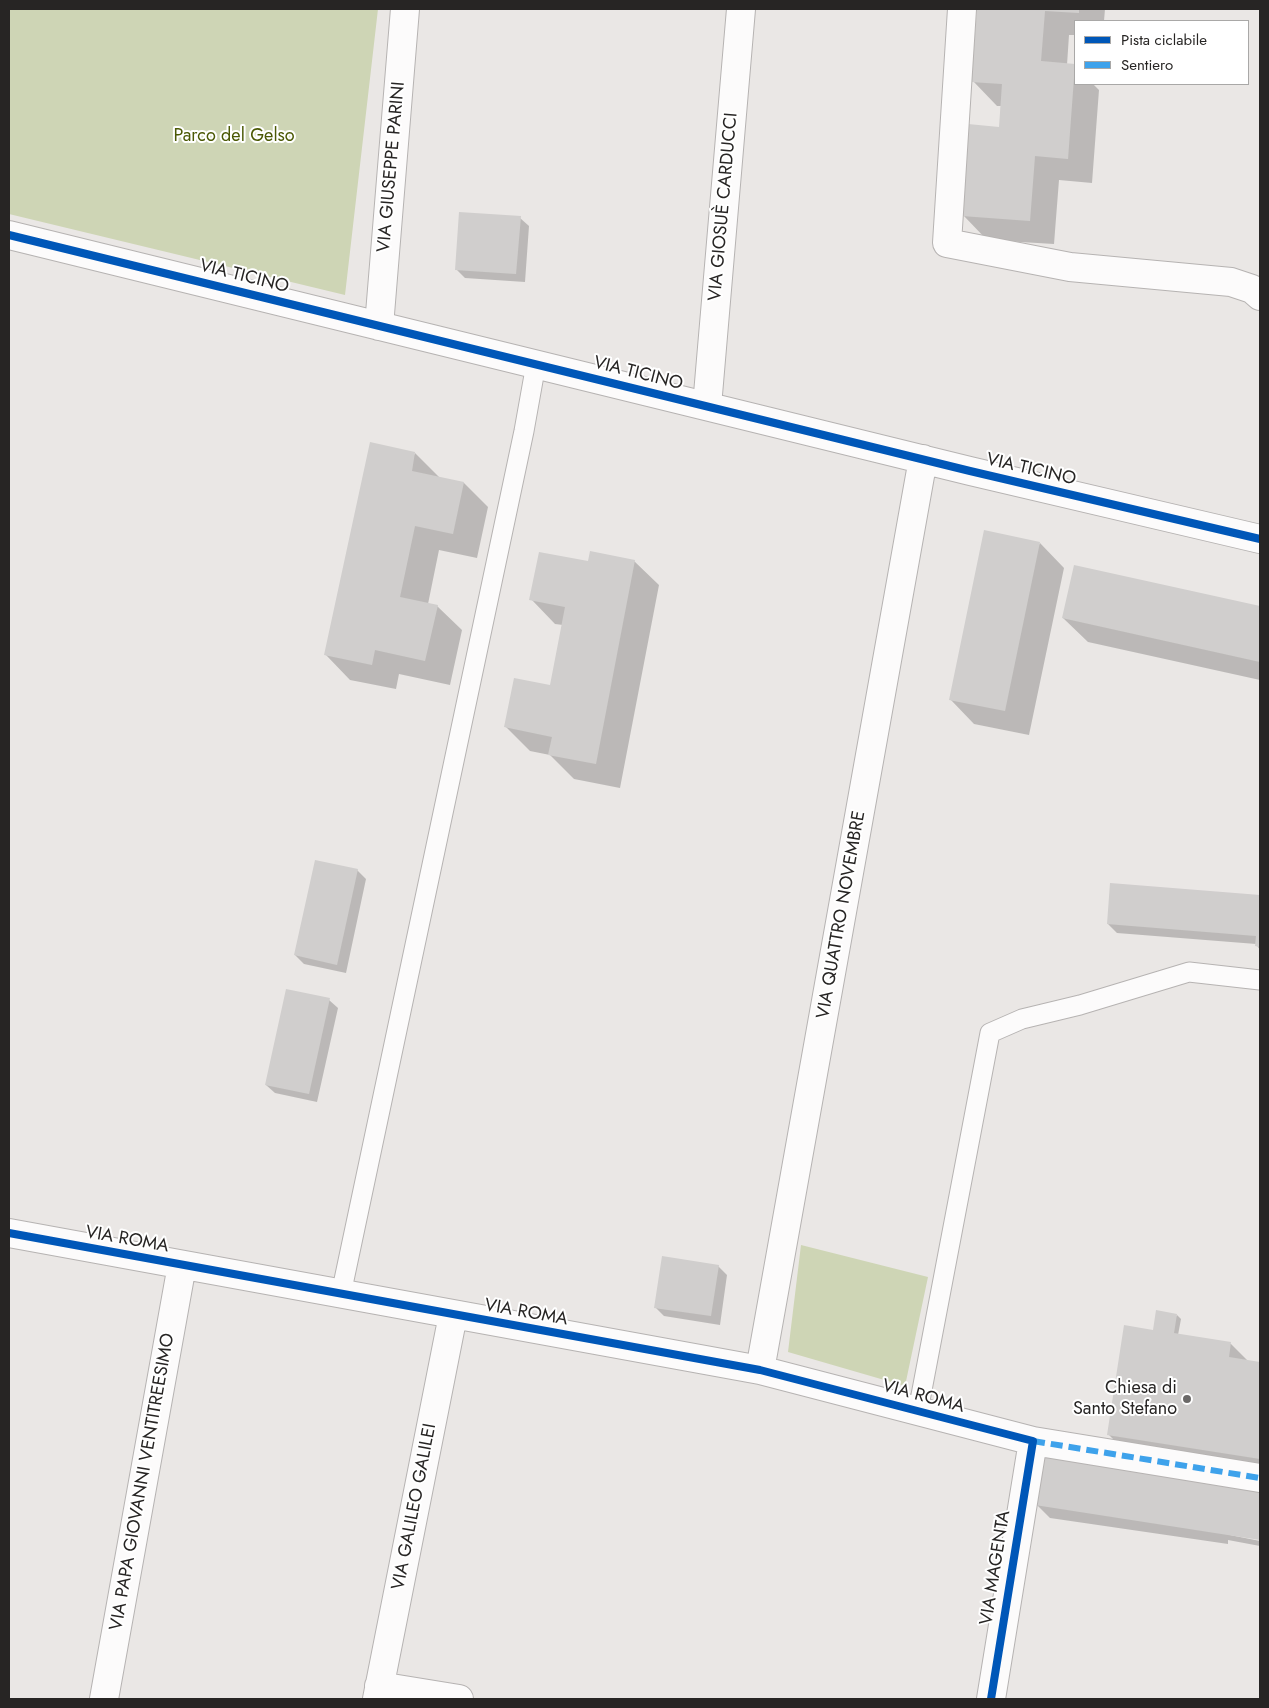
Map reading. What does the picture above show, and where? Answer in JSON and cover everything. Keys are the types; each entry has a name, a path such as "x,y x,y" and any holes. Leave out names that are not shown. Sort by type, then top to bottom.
{"street":[{"name":"VIA GIUSEPPE PARINI","path":"379,326 404,9"},
{"name":"VIA GIOSUÈ CARDUCCI","path":"707,406 741,9"},
{"path":"962,9 947,243 1070,267 1231,282 1252,289 1260,296"},
{"name":"VIA TICINO","path":"9,235 923,459 1260,539"},
{"name":"VIA QUATTRO NOVEMBRE","path":"760,1370 923,459"},
{"name":"VIA ROMA","path":"9,1234 760,1370 1033,1441 1260,1478"},
{"name":"VIA PAPA GIOVANNI VENTITREESIMO","path":"104,1699 182,1265"},
{"name":"VIA GALILEO GALILEI","path":"378,1693 453,1315"},
{"name":"VIA MAGENTA","path":"991,1699 1033,1441"},
{"path":"378,1693 459,1699"}],"lane":[{"path":"341,1294 522,440 536,364"},
{"path":"918,1411 990,1033 1022,1019 1080,1005 1189,972 1260,980"}],"green space":[{"name":"Parco del Gelso","path":"9,9 378,9 345,295 9,214"},
{"path":"801,1245 928,1277 905,1386 788,1352"}],"building":[{"path":"977,9 1079,9 1079,13 1045,11 1041,61 1074,64 1074,78 1068,159 1035,156 1030,221 962,216 968,124 999,127 1002,84 971,82"},
{"path":"459,212 521,216 516,274 455,270"},
{"path":"370,442 415,452 412,471 464,482 453,534 415,526 400,597 438,605 425,661 375,650 372,665 324,655"},
{"path":"984,530 1040,542 1005,711 949,700"},
{"path":"590,551 635,560 596,764 548,755 552,737 504,727 514,678 550,685 565,607 529,600 539,552 588,561"},
{"path":"1074,565 1260,606 1260,662 1062,618"},
{"path":"315,860 358,869 337,965 294,955"},
{"path":"1110,883 1260,895 1260,947 1255,946 1256,936 1107,924"},
{"path":"286,989 330,998 309,1094 265,1085"},
{"path":"662,1256 719,1265 711,1316 654,1308"},
{"name":"Chiesa di Santo Stefano","path":"1156,1310 1177,1314 1174,1333 1231,1342 1229,1357 1260,1362 1260,1459 1107,1435 1124,1325 1153,1330"},
{"path":"1040,1455 1260,1486 1260,1540 1035,1505"}],"marked path":[{"path":"1033,1441 1260,1478"}],"cycle path":[{"path":"9,235 970,471 1260,539"},
{"path":"9,1233 760,1370 1033,1441 991,1699"}],"place":[{"name":"Chiesa di Santo Stefano","path":"1187,1399"}]}
